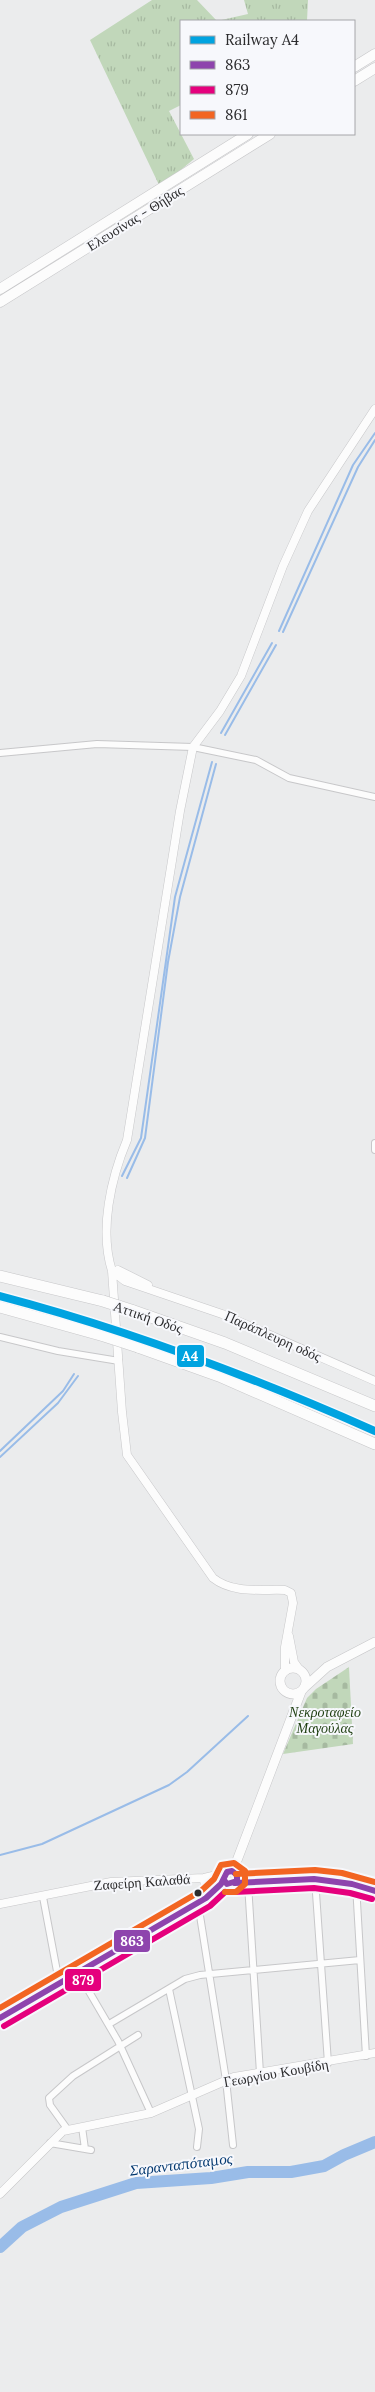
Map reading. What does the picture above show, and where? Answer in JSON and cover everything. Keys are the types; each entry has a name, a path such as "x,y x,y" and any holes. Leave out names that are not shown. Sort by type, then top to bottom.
{"highway":[{"name":"Αττική Οδός","path":"0,1276 103,1301 131,1310 225,1343 375,1406"},
{"path":"0,1307 104,1336 219,1376 375,1444"}],"main road":[{"path":"355,66 375,54"},
{"path":"355,80 375,68"},
{"name":"Ελευσίνας - Θήβας","path":"0,289 246,135"},
{"name":"Ελευσίνας - Θήβας","path":"0,302 268,135"},
{"path":"287,1693 294,1695 303,1690 326,1667 375,1642"},
{"path":"289,1725 293,1709 280,1681 285,1671 295,1668 301,1670 326,1667"},
{"path":"0,2018 77,1971 198,1903 231,1878 303,1690 306,1677 301,1670"},
{"path":"231,1878 315,1879 356,1885 375,1891"},
{"path":"231,1878 248,1884 277,1880"}],"street":[{"path":"285,1671 285,1647 293,1603 291,1593 285,1590 244,1589 218,1582 213,1578 133,1466 124,1442 111,1268 108,1258 109,1193 116,1164 127,1140 182,802 193,747 220,711 241,676 283,566 308,511 375,409"},
{"path":"0,752 97,744 193,747 256,760 289,778 375,797"},
{"path":"375,1143 375,1150"},
{"name":"Παράπλευρη οδός","path":"111,1268 125,1281 222,1314 375,1382"},
{"path":"0,1336 58,1351 119,1361"},
{"path":"288,1632 294,1662 301,1670"},
{"path":"204,1878 206,1898"},
{"name":"Ζαφείρη Καλαθά","path":"0,1904 111,1882 231,1878"},
{"path":"315,1879 328,2063"},
{"path":"248,1884 260,2073"},
{"path":"356,1885 366,2056"},
{"path":"43,1897 60,1982"},
{"path":"198,1903 226,2080 233,2145"},
{"path":"109,2024 185,1979 209,1973 360,1960"},
{"path":"77,1971 121,2046 151,2113"},
{"path":"168,1989 199,2129 197,2146"},
{"path":"68,2130 50,2105 49,2098 73,2076 138,2035"},
{"name":"Γεωργίου Κουβίδη","path":"0,2194 50,2143 68,2130 151,2113 226,2080 375,2053"},
{"path":"50,2143 88,2149 82,2127"}],"green space":[{"path":"152,0 197,0 216,20 180,20 180,106 169,111 194,159 160,187 90,40"},
{"path":"244,0 308,0 307,20 221,20 248,14"},
{"name":"Νεκροταφείο Μαγούλας","path":"349,1667 353,1744 283,1754 307,1698 316,1689"}],"waterway":[{"path":"279,631 353,465 375,433"},
{"path":"283,632 358,467 375,440"},
{"path":"221,733 272,643"},
{"path":"225,735 276,645"},
{"path":"122,1176 141,1138 175,897 212,762"},
{"path":"127,1178 145,1138 168,962 180,897 216,764"},
{"path":"0,1451 63,1391 74,1374"},
{"path":"0,1457 58,1403 78,1376"},
{"path":"0,1855 42,1844 169,1785 187,1772 248,1716"},
{"name":"Σαρανταπόταμος","path":"0,2247 22,2227 61,2207 136,2183 211,2178 248,2172 291,2172 324,2166 375,2142"}],"rail line":[{"name":"A4","path":"0,1296 144,1339 283,1392 375,1431"}],"transit line":[{"name":"861","path":"0,2008 201,1891 214,1879 221,1865 234,1863 245,1871 245,1884 236,1892 225,1892"},
{"name":"861","path":"236,1874 315,1870 342,1873 375,1882"},
{"name":"863","path":"0,2018 206,1898 221,1884 227,1872 232,1871 237,1875 237,1881 227,1884 224,1880"},
{"name":"863","path":"235,1883 314,1879 352,1884 375,1891"},
{"name":"879","path":"234,1892 314,1888 350,1893 372,1899"},
{"name":"879","path":"4,2026 210,1906 225,1892"}]}
